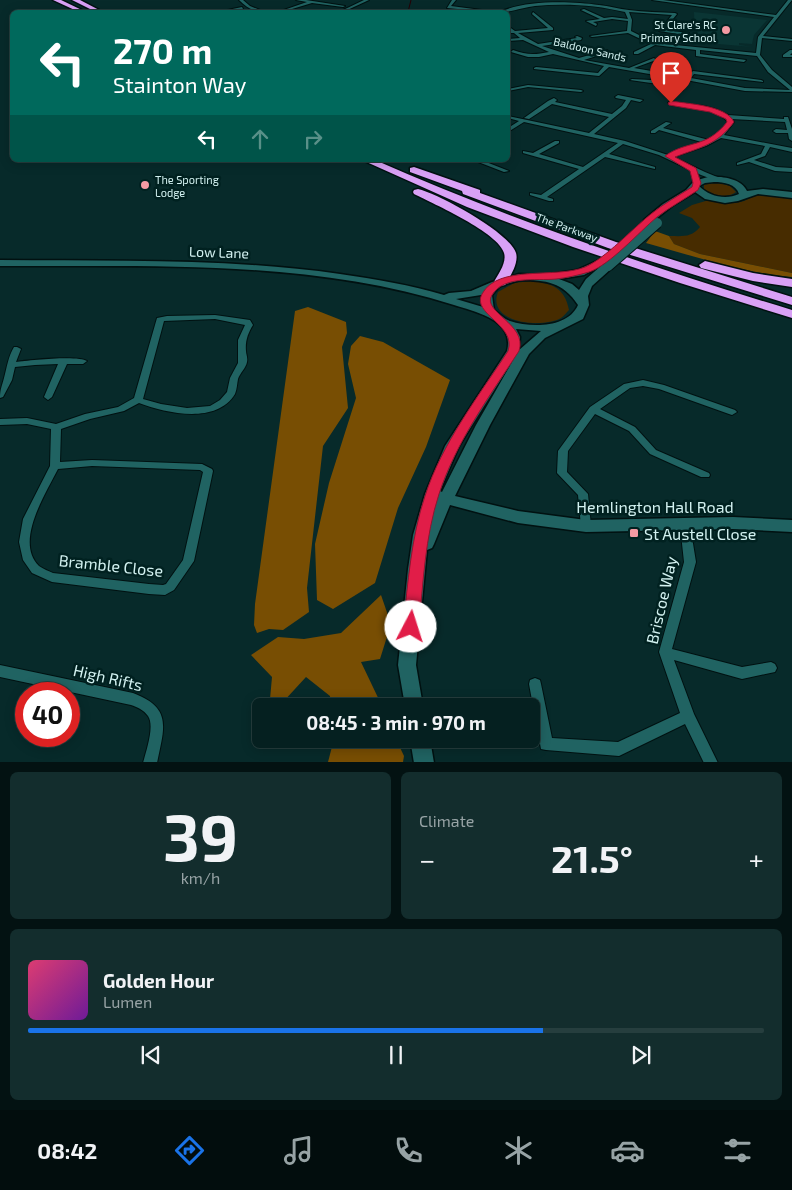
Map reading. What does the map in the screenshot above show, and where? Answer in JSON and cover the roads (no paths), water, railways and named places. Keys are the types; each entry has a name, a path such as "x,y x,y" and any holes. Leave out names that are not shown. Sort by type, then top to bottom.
{"highway":[{"path":"56,0 78,10"},
{"path":"75,0 96,10"},
{"path":"79,0 88,6"},
{"path":"360,162 495,234 506,245 510,255 506,272 496,284"},
{"name":"The Parkway","path":"372,162 462,201 566,241 700,286 792,314"},
{"name":"The Parkway","path":"396,162 587,236 792,301"},
{"path":"414,170 545,216 676,256 740,274 792,283"}],"main road":[{"path":"439,497 483,425 524,352 534,342 576,319 582,309 582,294 586,284 603,265 653,222 672,202 703,180 720,180 792,191"},
{"path":"733,183 742,188 744,194"},
{"path":"696,186 704,195 711,198"},
{"path":"653,222 691,201 711,198 728,200 736,199 744,194 763,192 792,195"},
{"name":"Low Lane","path":"0,263 259,269 332,276 434,295 460,296 478,292 519,277 541,278"},
{"path":"541,278 580,273 603,265"},
{"path":"541,278 568,287 580,298 582,303"},
{"path":"413,698 407,665 416,569 436,518 439,497 452,446 513,351 515,339 486,304 485,300 488,290 496,284"},
{"name":"Low Lane","path":"434,295 497,317 516,326 535,329 561,326"},
{"name":"Hemlington Hall Road","path":"439,497 518,517 586,526 733,523 792,526"},
{"path":"422,748 424,762"}],"street":[{"path":"242,0 258,10"},
{"path":"298,0 342,9 367,0"},
{"path":"454,0 448,7 457,10"},
{"path":"506,10 526,2 568,0 601,4 627,11 675,14 661,31 688,34 684,40"},
{"path":"654,0 776,16"},
{"path":"679,4 685,0"},
{"path":"727,0 737,0"},
{"path":"790,0 760,37 758,55 770,71 792,90"},
{"path":"287,10 313,2"},
{"path":"231,10 242,8"},
{"path":"583,10 603,20"},
{"name":"Baldoon Sands","path":"627,11 630,20 629,32 654,44 758,55"},
{"path":"512,32 552,29 533,13"},
{"path":"596,25 588,21 612,18 630,20"},
{"name":"Baldoon Sands","path":"510,30 537,46 580,59 735,89 766,93 792,90"},
{"path":"592,36 629,32"},
{"path":"537,46 582,39 577,37"},
{"path":"760,37 792,40"},
{"path":"510,40 523,39"},
{"path":"636,53 654,44"},
{"path":"698,49 698,55"},
{"path":"513,51 524,56 536,56 554,52"},
{"path":"580,59 607,51"},
{"path":"792,51 785,56 792,56"},
{"path":"693,59 698,55 744,61"},
{"path":"630,68 654,59"},
{"path":"536,68 599,74 608,65"},
{"path":"688,79 692,72 761,81"},
{"path":"652,82 658,73"},
{"path":"632,80 682,86 681,90"},
{"path":"510,89 534,86 581,91"},
{"path":"766,93 766,101"},
{"path":"618,97 640,100"},
{"path":"590,135 624,107 629,99"},
{"path":"510,129 552,101 612,116"},
{"path":"671,103 686,108 712,110 728,118 786,119 792,139"},
{"path":"510,117 623,142 669,156 693,170 720,180"},
{"path":"669,156 709,142 720,136 730,125 728,118"},
{"path":"653,132 668,123"},
{"path":"660,129 709,142"},
{"path":"776,130 790,132"},
{"path":"720,136 767,147 792,150"},
{"path":"535,154 556,142"},
{"path":"542,197 623,142"},
{"path":"539,143 548,146"},
{"path":"739,164 752,161 764,155 767,147"},
{"path":"525,152 584,168"},
{"path":"605,156 653,169"},
{"path":"752,161 775,168 792,170"},
{"path":"481,162 505,171"},
{"path":"693,170 696,186"},
{"path":"532,194 551,200"},
{"path":"0,422 28,421 56,427 88,416 121,409 138,400 174,411 196,412 214,407 226,399 232,392 234,379 243,363 241,345 242,337 249,325 247,322 215,317 167,318 160,320 138,400"},
{"path":"0,395 8,380 11,365 18,349"},
{"path":"48,397 64,361"},
{"path":"11,365 83,361"},
{"path":"586,526 583,494 562,473 562,451 593,409 627,386 643,383 661,387 732,412"},
{"path":"593,409 632,429 653,452 705,475"},
{"name":"Bramble Close","path":"55,466 92,463 202,467 208,471 188,561 170,587 165,590 140,588 52,576 36,570 27,557 24,542 28,519 55,466 56,427"},
{"name":"Briscoe Way","path":"685,525 690,562 665,652 688,716 711,762"},
{"path":"665,652 742,674 771,668"},
{"name":"High Rifts","path":"0,672 133,699 146,704 155,712 157,722 150,762"},
{"path":"535,684 546,744 619,749 688,716"}],"waterway":[{"path":"408,10 411,0"}],"place":[{"name":"St Clare's RC Primary School","path":"726,30"},
{"name":"The Sporting Lodge","path":"145,185"},
{"name":"St Austell Close","path":"634,533"}]}
